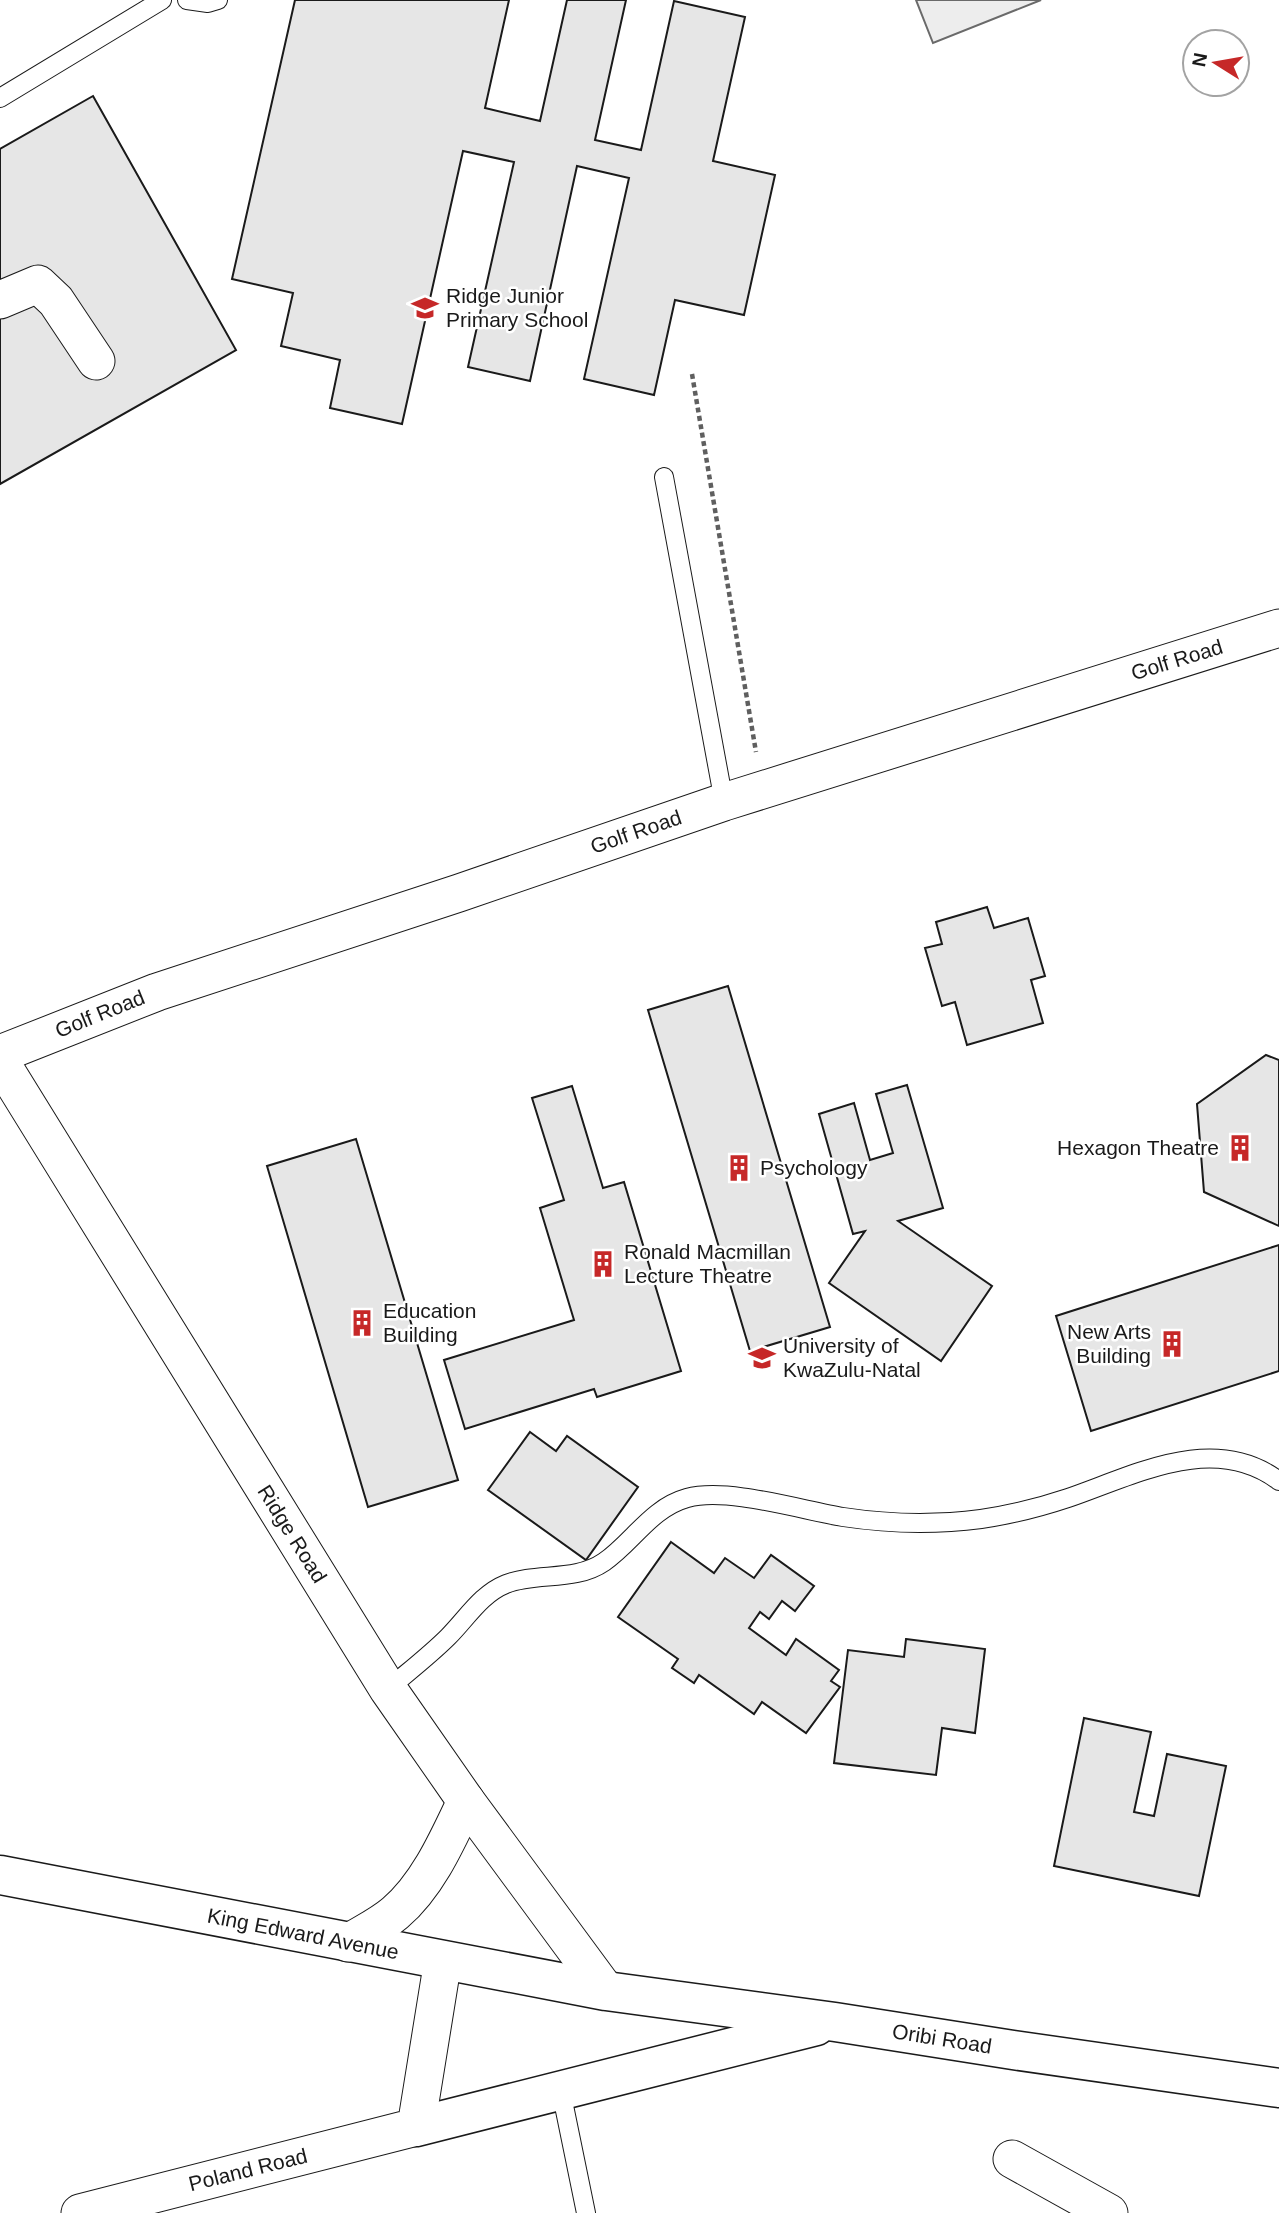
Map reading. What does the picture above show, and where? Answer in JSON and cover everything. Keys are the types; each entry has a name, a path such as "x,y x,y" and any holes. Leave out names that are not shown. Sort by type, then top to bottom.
{"street":[{"path":"0,300 38,284 56,301 96,361"},
{"name":"Golf Road","path":"0,1054 157,992 724,802 1279,628"},
{"name":"Ridge Road","path":"0,1061 388,1689 466,1801 606,1991"},
{"path":"348,1943 385,1921 412,1893 437,1857 466,1801"},
{"name":"King Edward Avenue","path":"0,1875 606,1991"},
{"path":"443,1960 416,2127 835,2022"},
{"name":"Oribi Road","path":"606,1991 1279,2088"},
{"name":"Poland Road","path":"79,2213 416,2127"},
{"path":"1012,2159 1109,2213"}],"lane":[{"path":"0,98 162,0"},
{"path":"187,0 208,3 218,0"},
{"path":"664,477 724,802"},
{"path":"388,1689 448,1637 487,1594 508,1583 575,1574 602,1563 660,1510 686,1498 712,1494 844,1517 927,1524 983,1519 1066,1499 1128,1474 1179,1461 1233,1458 1263,1469 1279,1481"},
{"path":"561,2091 586,2213"}],"path":[{"path":"692,374 762,791"}],"shaded area":[{"path":"916,0 1041,0 933,43"}],"building":[{"path":"295,0 509,0 485,108 540,121 567,0 626,0 595,140 641,150 674,1 745,17 713,161 775,175 744,315 675,300 654,395 584,379 629,178 577,166 530,381 468,367 514,162 463,151 402,424 330,408 340,360 281,346 293,293 232,279"},
{"path":"93,96 236,350 0,484 0,149"},
{"path":"987,907 994,928 1028,918 1045,976 1031,980 1043,1023 967,1045 955,1002 942,1006 925,948 942,944 936,922"},
{"name":"Psychology","path":"728,986 830,1327 750,1351 648,1010"},
{"name":"Hexagon Theatre","path":"1266,1055 1279,1060 1279,1226 1204,1192 1197,1104"},
{"path":"907,1085 943,1208 898,1221 992,1286 941,1361 829,1283 865,1231 853,1234 819,1114 854,1103 870,1160 893,1153 876,1094"},
{"name":"Ronald Macmillan Lecture Theatre","path":"572,1086 603,1188 624,1182 681,1371 597,1397 594,1389 465,1429 444,1360 574,1320 540,1208 564,1200 532,1098"},
{"name":"Education Building","path":"356,1139 458,1480 368,1507 267,1166"},
{"name":"New Arts Building","path":"1279,1245 1279,1371 1091,1431 1056,1316"},
{"path":"530,1432 556,1451 567,1436 638,1487 586,1560 488,1490"},
{"path":"671,1542 714,1573 725,1558 754,1578 771,1555 814,1586 795,1611 782,1601 769,1619 760,1612 749,1628 786,1655 796,1639 839,1670 831,1681 840,1687 806,1733 762,1702 754,1714 699,1675 694,1683 672,1668 678,1659 618,1617"},
{"path":"906,1639 985,1649 975,1733 942,1728 936,1775 834,1763 848,1650 904,1657"},
{"path":"1084,1718 1151,1732 1134,1812 1154,1816 1167,1754 1226,1766 1199,1896 1054,1866"}],"place":[{"name":"Ridge Junior Primary School","path":"425,308"},
{"name":"Hexagon Theatre","path":"1240,1148"},
{"name":"Psychology","path":"739,1168"},
{"name":"Ronald Macmillan Lecture Theatre","path":"603,1264"},
{"name":"Education Building","path":"362,1323"},
{"name":"New Arts Building","path":"1172,1344"},
{"name":"University of KwaZulu-Natal","path":"762,1358"}]}
